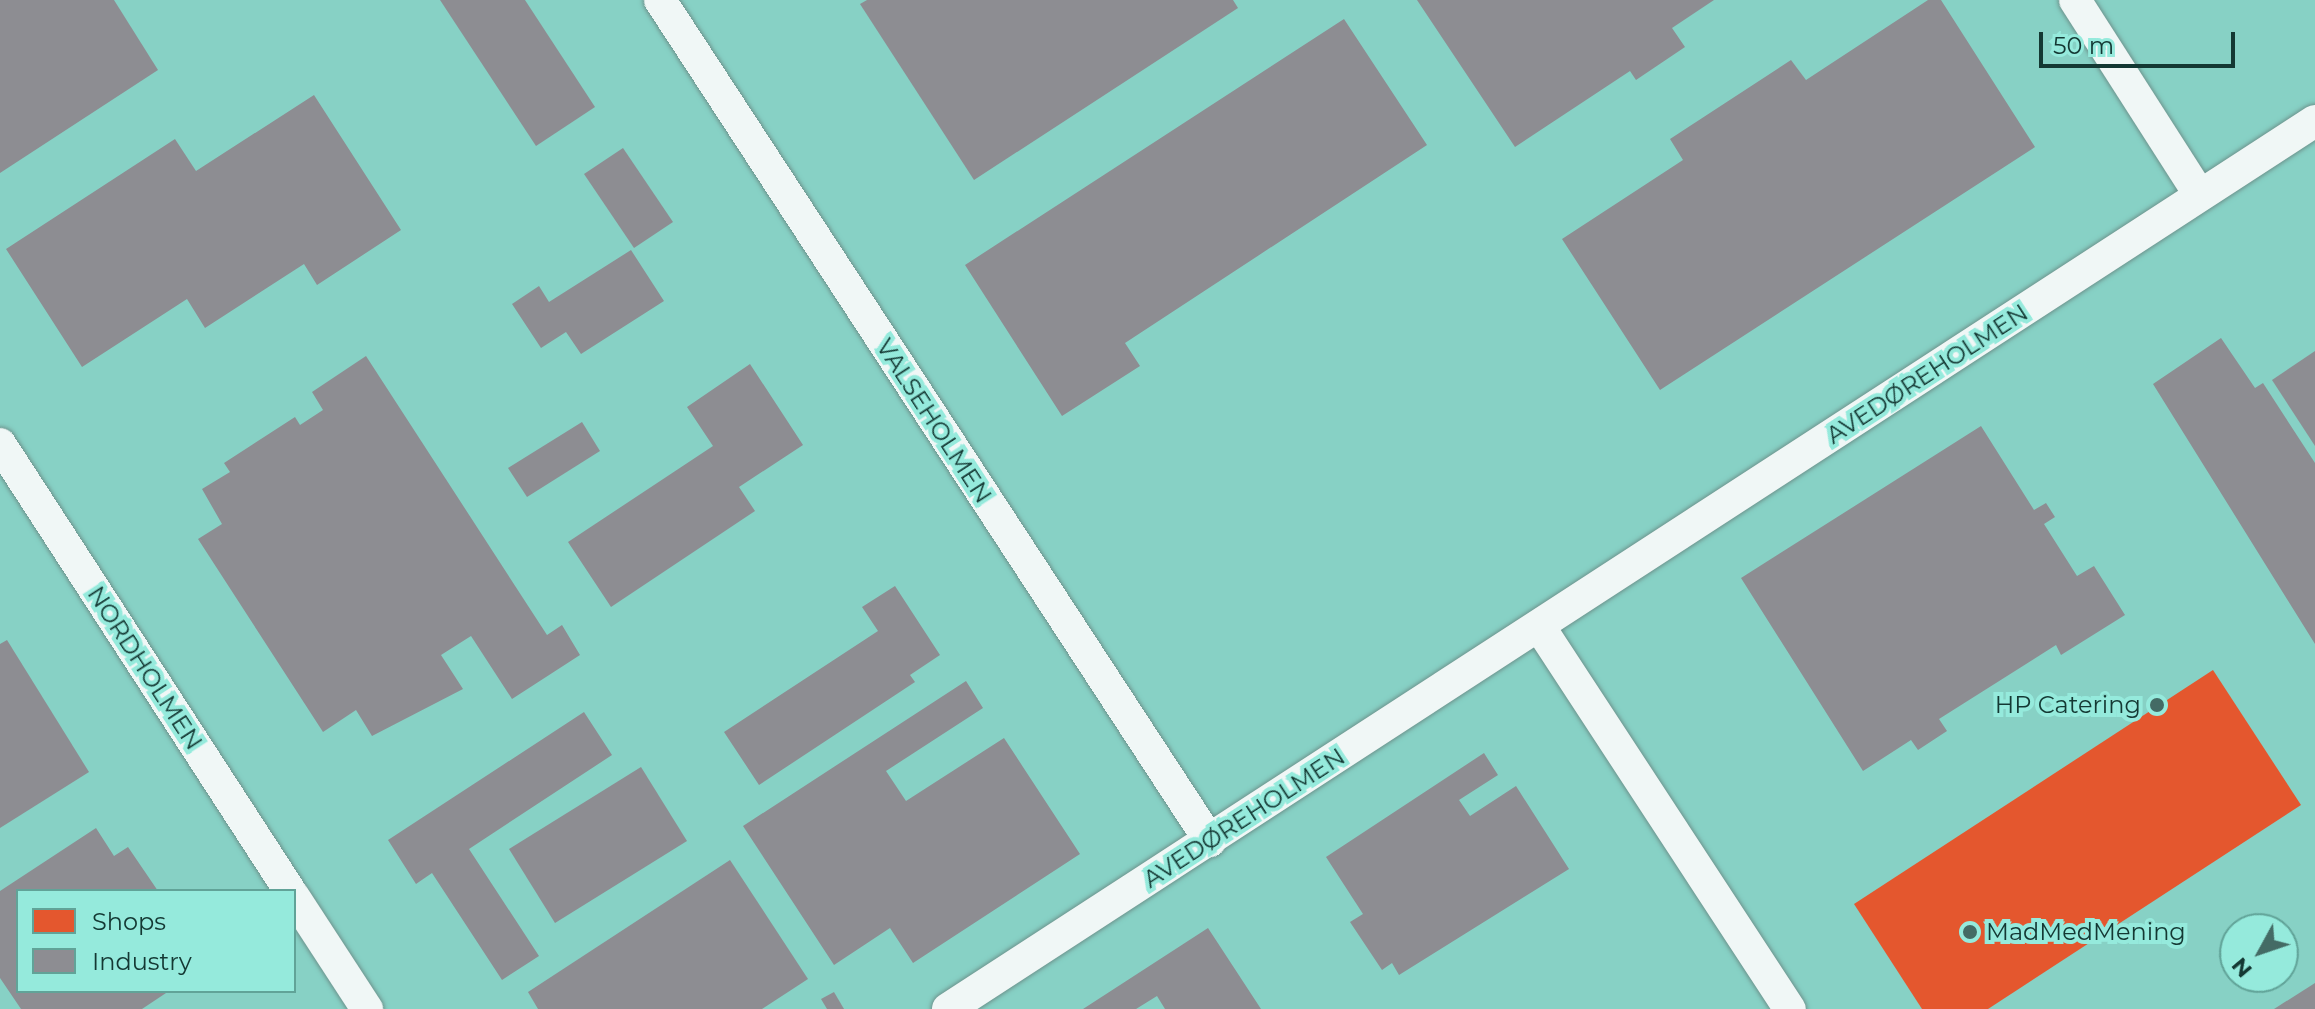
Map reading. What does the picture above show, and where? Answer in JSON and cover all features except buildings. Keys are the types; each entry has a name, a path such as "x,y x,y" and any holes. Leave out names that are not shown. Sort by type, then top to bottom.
{"street":[{"name":"VALSEHOLMEN","path":"660,0 1210,841"},
{"path":"2075,0 2199,194"},
{"name":"AVEDØREHOLMEN","path":"948,1009 2315,121"},
{"name":"NORDHOLMEN","path":"0,444 289,889"},
{"path":"1539,626 1790,1009"},
{"path":"296,900 367,1009"}],"shaded area":[{"path":"0,0 2315,0 2315,1009 0,1009"}],"place":[{"name":"HP Catering","path":"2157,705"},
{"name":"MadMedMening","path":"1970,932"}]}
